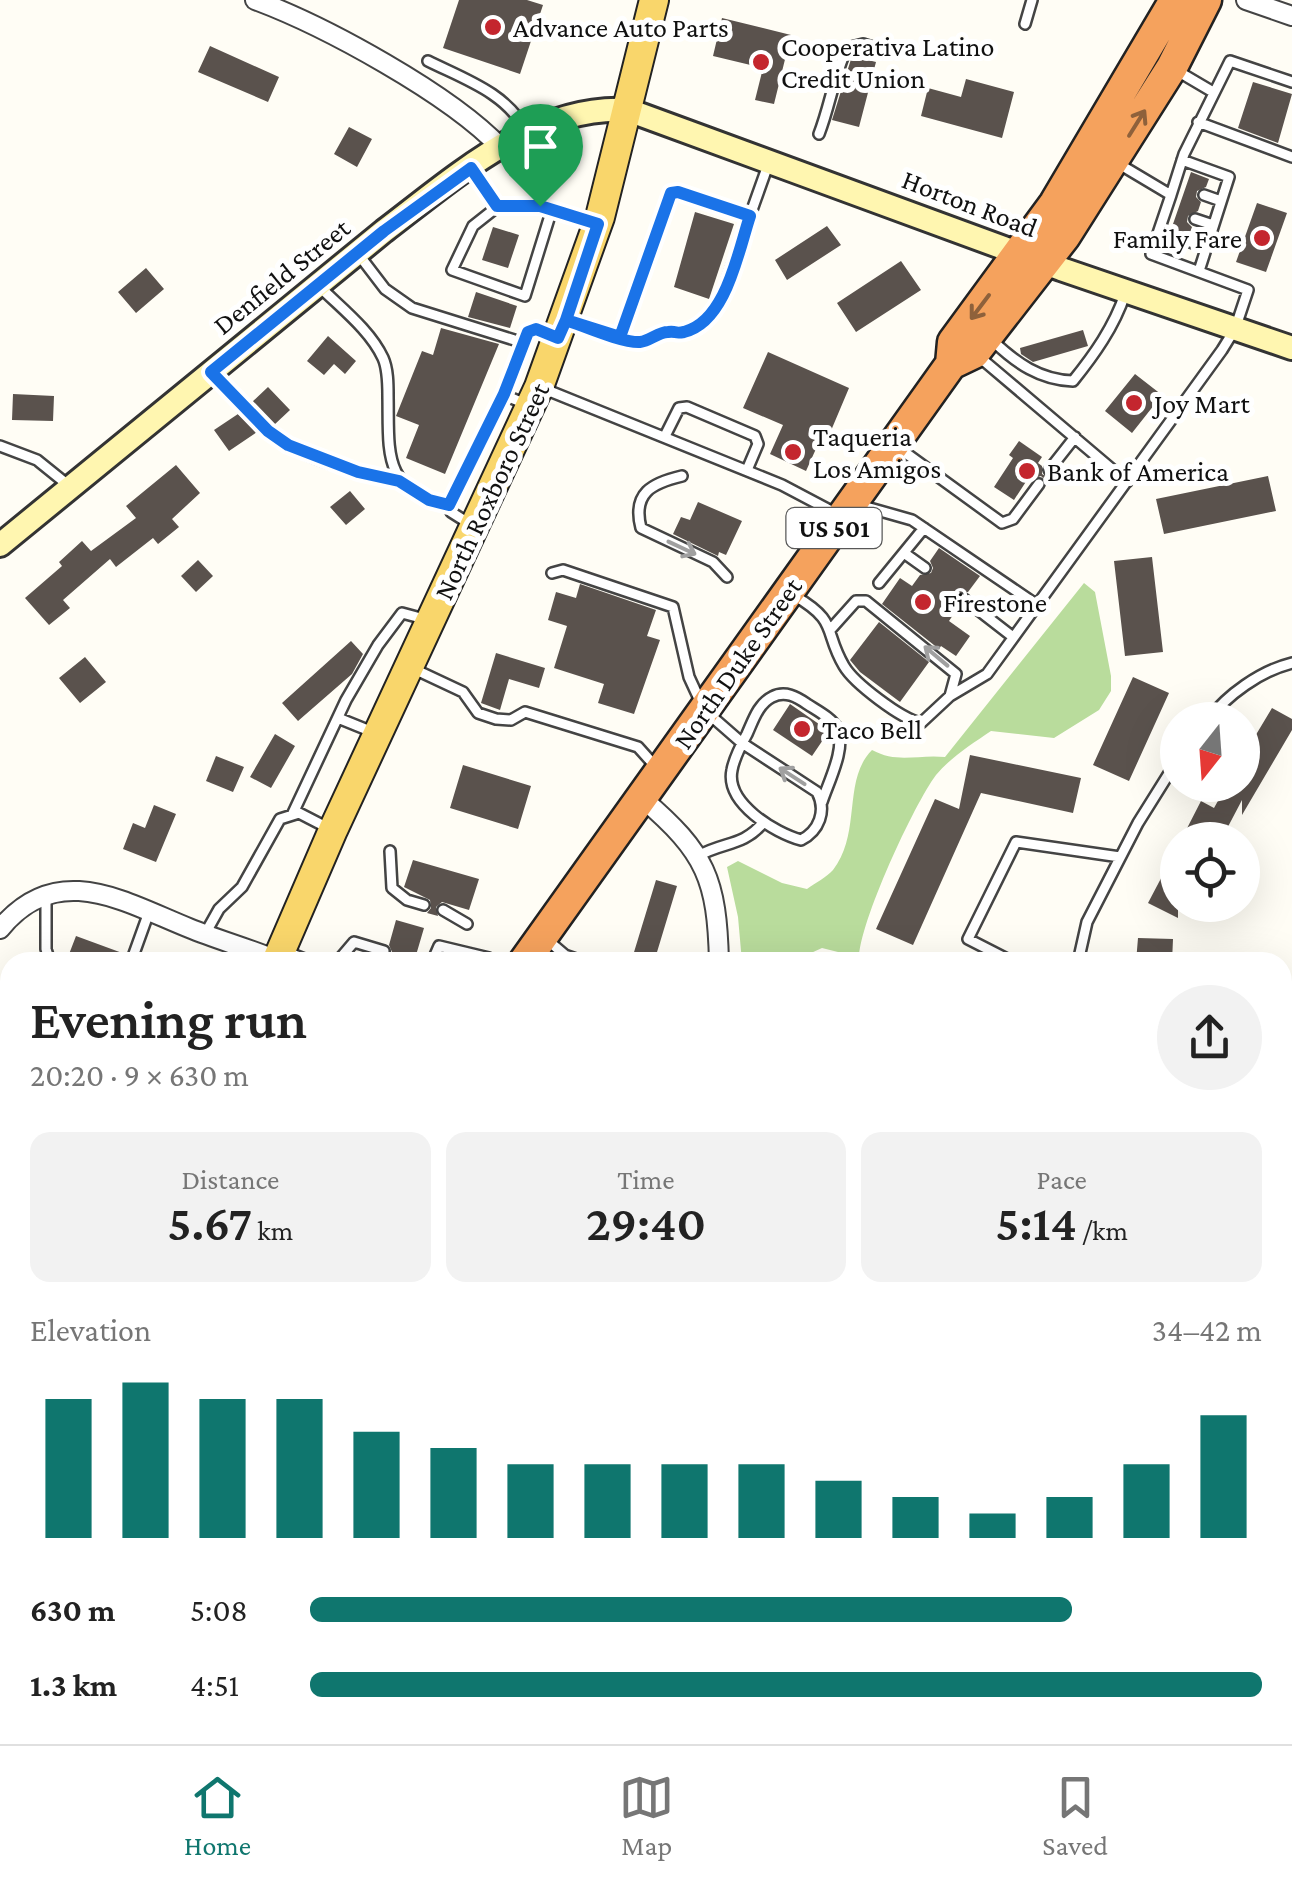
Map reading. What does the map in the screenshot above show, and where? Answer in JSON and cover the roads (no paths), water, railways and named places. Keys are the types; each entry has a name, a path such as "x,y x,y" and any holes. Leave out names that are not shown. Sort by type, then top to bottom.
{"highway":[{"name":"North Duke Street","path":"531,952 894,444 971,351 1032,258 1174,0"},
{"name":"North Duke Street","path":"971,351 953,342 1032,258 1113,160 1172,67 1206,0"}],"main road":[{"name":"North Roxboro Street","path":"280,952 377,734 514,446 562,329 598,224 654,0"}],"street":[{"path":"255,0 381,63 454,108 501,148"},
{"path":"1246,0 1292,16"},
{"name":"Denfield Street","path":"0,544 357,253 471,168 547,122 578,113 628,110"},
{"name":"Horton Road","path":"628,110 1126,292 1292,348"},
{"path":"643,799 674,825 698,856 711,882 719,952"},
{"path":"0,928 12,915 46,895 88,890 261,952"}],"lane":[{"path":"1025,24 1032,0"},
{"path":"818,134 848,48 862,44 889,52"},
{"path":"428,61 496,95 518,114 528,133"},
{"path":"788,592 812,606 828,622 845,669 883,702 914,722 920,723 950,696 986,674 1235,329 1248,290 1151,254 1172,210 1173,189 1182,160 1213,92 1230,61 1292,82"},
{"path":"1172,67 1213,92"},
{"path":"1198,122 1292,157"},
{"path":"475,528 451,512 449,505 504,394 528,332 562,329 640,342 665,331 684,332 716,310 770,160"},
{"path":"1113,160 1173,189 1186,188"},
{"path":"1182,160 1229,177 1198,271"},
{"path":"540,206 542,180 561,164"},
{"path":"471,168 497,206"},
{"path":"620,337 671,193 750,216"},
{"path":"1204,195 1222,201"},
{"path":"552,209 525,296 452,270 473,226 497,206 540,206 552,209 598,224"},
{"path":"1195,219 1214,225"},
{"path":"1188,241 1206,247"},
{"path":"357,253 386,289 412,308 524,343"},
{"path":"318,285 374,342 385,361 390,460 399,481"},
{"path":"971,351 1054,380 1073,382 1091,359 1126,292"},
{"path":"971,351 1127,482"},
{"path":"515,366 538,390 847,509 912,520 1037,605"},
{"path":"211,372 268,431 288,445 358,472 399,481 429,500 449,505"},
{"path":"504,394 538,390"},
{"path":"665,436 679,408 687,406 755,436 758,444 747,470"},
{"path":"485,434 514,446"},
{"path":"1049,470 1075,437"},
{"path":"894,444 1002,523 1013,519 1039,484"},
{"path":"0,446 37,460 70,486"},
{"path":"682,476 656,482 643,497 638,514 641,528 713,562 728,577"},
{"path":"879,583 924,528"},
{"path":"904,552 925,568"},
{"path":"552,573 563,570 673,607 689,677 704,710 742,744 817,792 822,802"},
{"path":"964,599 1013,637"},
{"path":"830,630 856,601 866,601 956,674 950,696"},
{"path":"205,935 219,909 242,887 280,819 294,812 355,684 398,617 406,612 431,621"},
{"path":"1222,702 1278,667 1292,663"},
{"path":"409,666 463,692 478,713 496,720 511,720 525,712 638,747 660,772"},
{"path":"795,696 838,728 838,753 822,802 821,817 812,834 801,840 762,823 732,786 731,772 742,744 760,707 772,697 795,696"},
{"path":"338,718 377,734"},
{"path":"1080,952 1087,922 1160,790"},
{"path":"294,812 333,830"},
{"path":"698,856 714,847 749,838 762,823"},
{"path":"993,952 968,939 1016,842 1120,857"},
{"path":"390,851 392,888 407,900 424,904"},
{"path":"46,895 47,952"},
{"path":"442,910 467,924"},
{"path":"135,952 149,912"},
{"path":"543,936 562,952"},
{"path":"346,952 354,942 384,951"},
{"path":"436,952 438,946 464,952"}],"place":[{"name":"Advance Auto Parts","path":"493,27"},
{"name":"Cooperativa Latino Credit Union","path":"761,62"},
{"name":"Family Fare","path":"1262,238"},
{"name":"Joy Mart","path":"1134,403"},
{"name":"Taqueria Los Amigos","path":"793,452"},
{"name":"Bank of America","path":"1027,471"},
{"name":"Firestone","path":"923,602"},
{"name":"Taco Bell","path":"802,729"}]}
